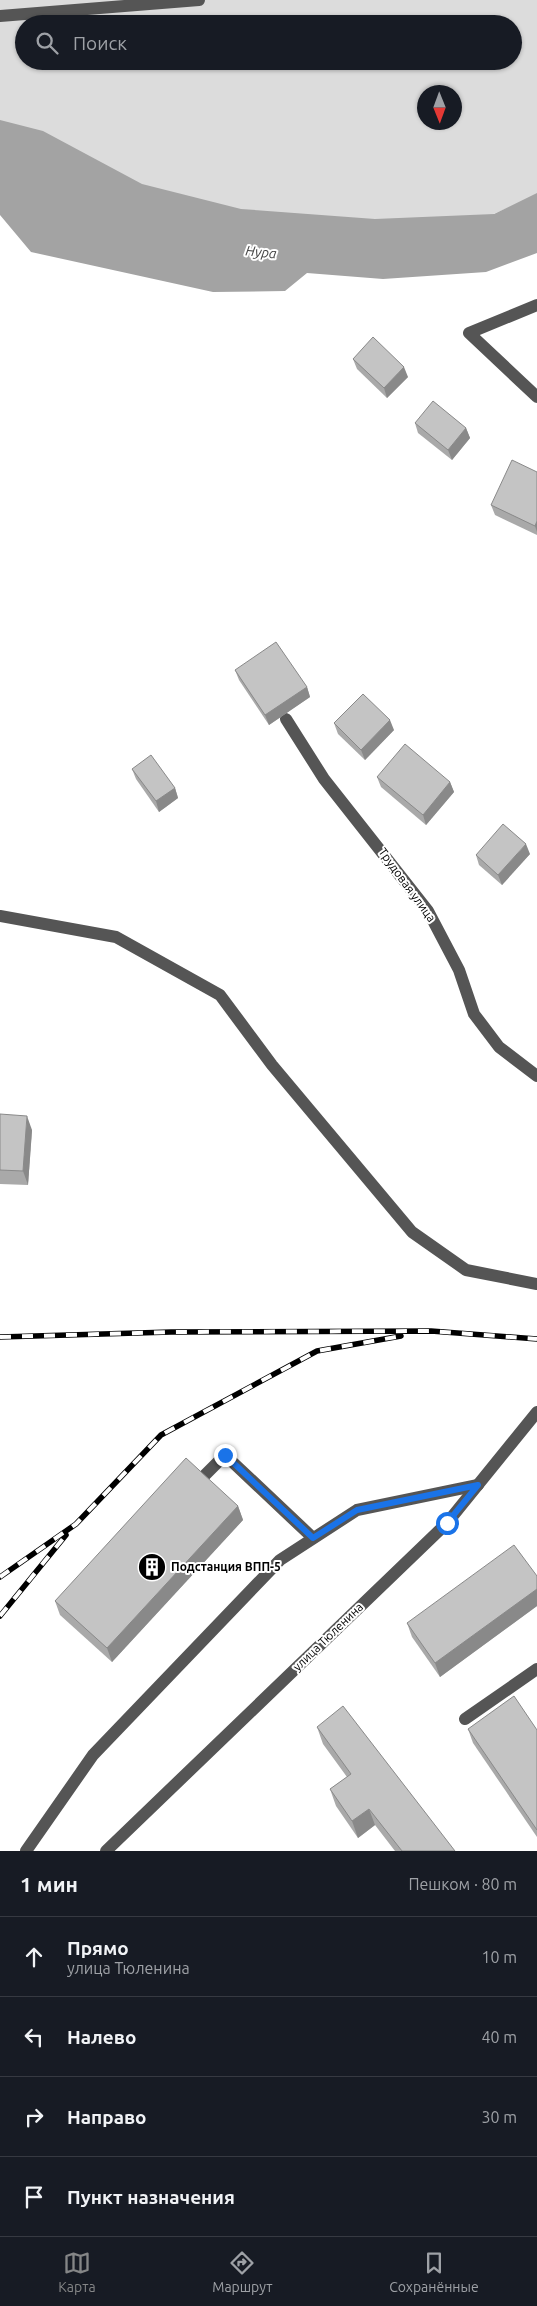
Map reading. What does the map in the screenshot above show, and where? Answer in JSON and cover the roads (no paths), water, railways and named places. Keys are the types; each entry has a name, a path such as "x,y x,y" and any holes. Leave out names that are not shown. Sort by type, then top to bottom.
{"street":[{"path":"0,16 199,0"},
{"path":"537,305 469,333 537,397"},
{"name":"Трудовая улица","path":"286,719 324,779 428,911 459,970 474,1014 499,1047 537,1076"},
{"path":"0,916 116,936 220,995 272,1065 412,1232 466,1270 537,1284"},
{"name":"улица Тюленина","path":"106,1851 447,1523 537,1412"},
{"path":"200,1480 225,1455 313,1538"},
{"path":"26,1851 93,1755 280,1560 357,1510 478,1485"},
{"path":"465,1719 537,1669"}],"water":[{"name":"Нура","path":"0,120 43,131 142,184 241,209 375,219 494,214 537,193 537,253 486,272 383,279 307,273 285,291 213,292 31,252 0,215"}],"railway":[{"path":"0,1337 171,1332 431,1331 537,1339"},
{"path":"0,1577 76,1524 161,1435 317,1351 401,1336"},
{"path":"0,1616 66,1535"}],"place":[{"name":"Подстанция ВПП-5","path":"152,1567"}]}
